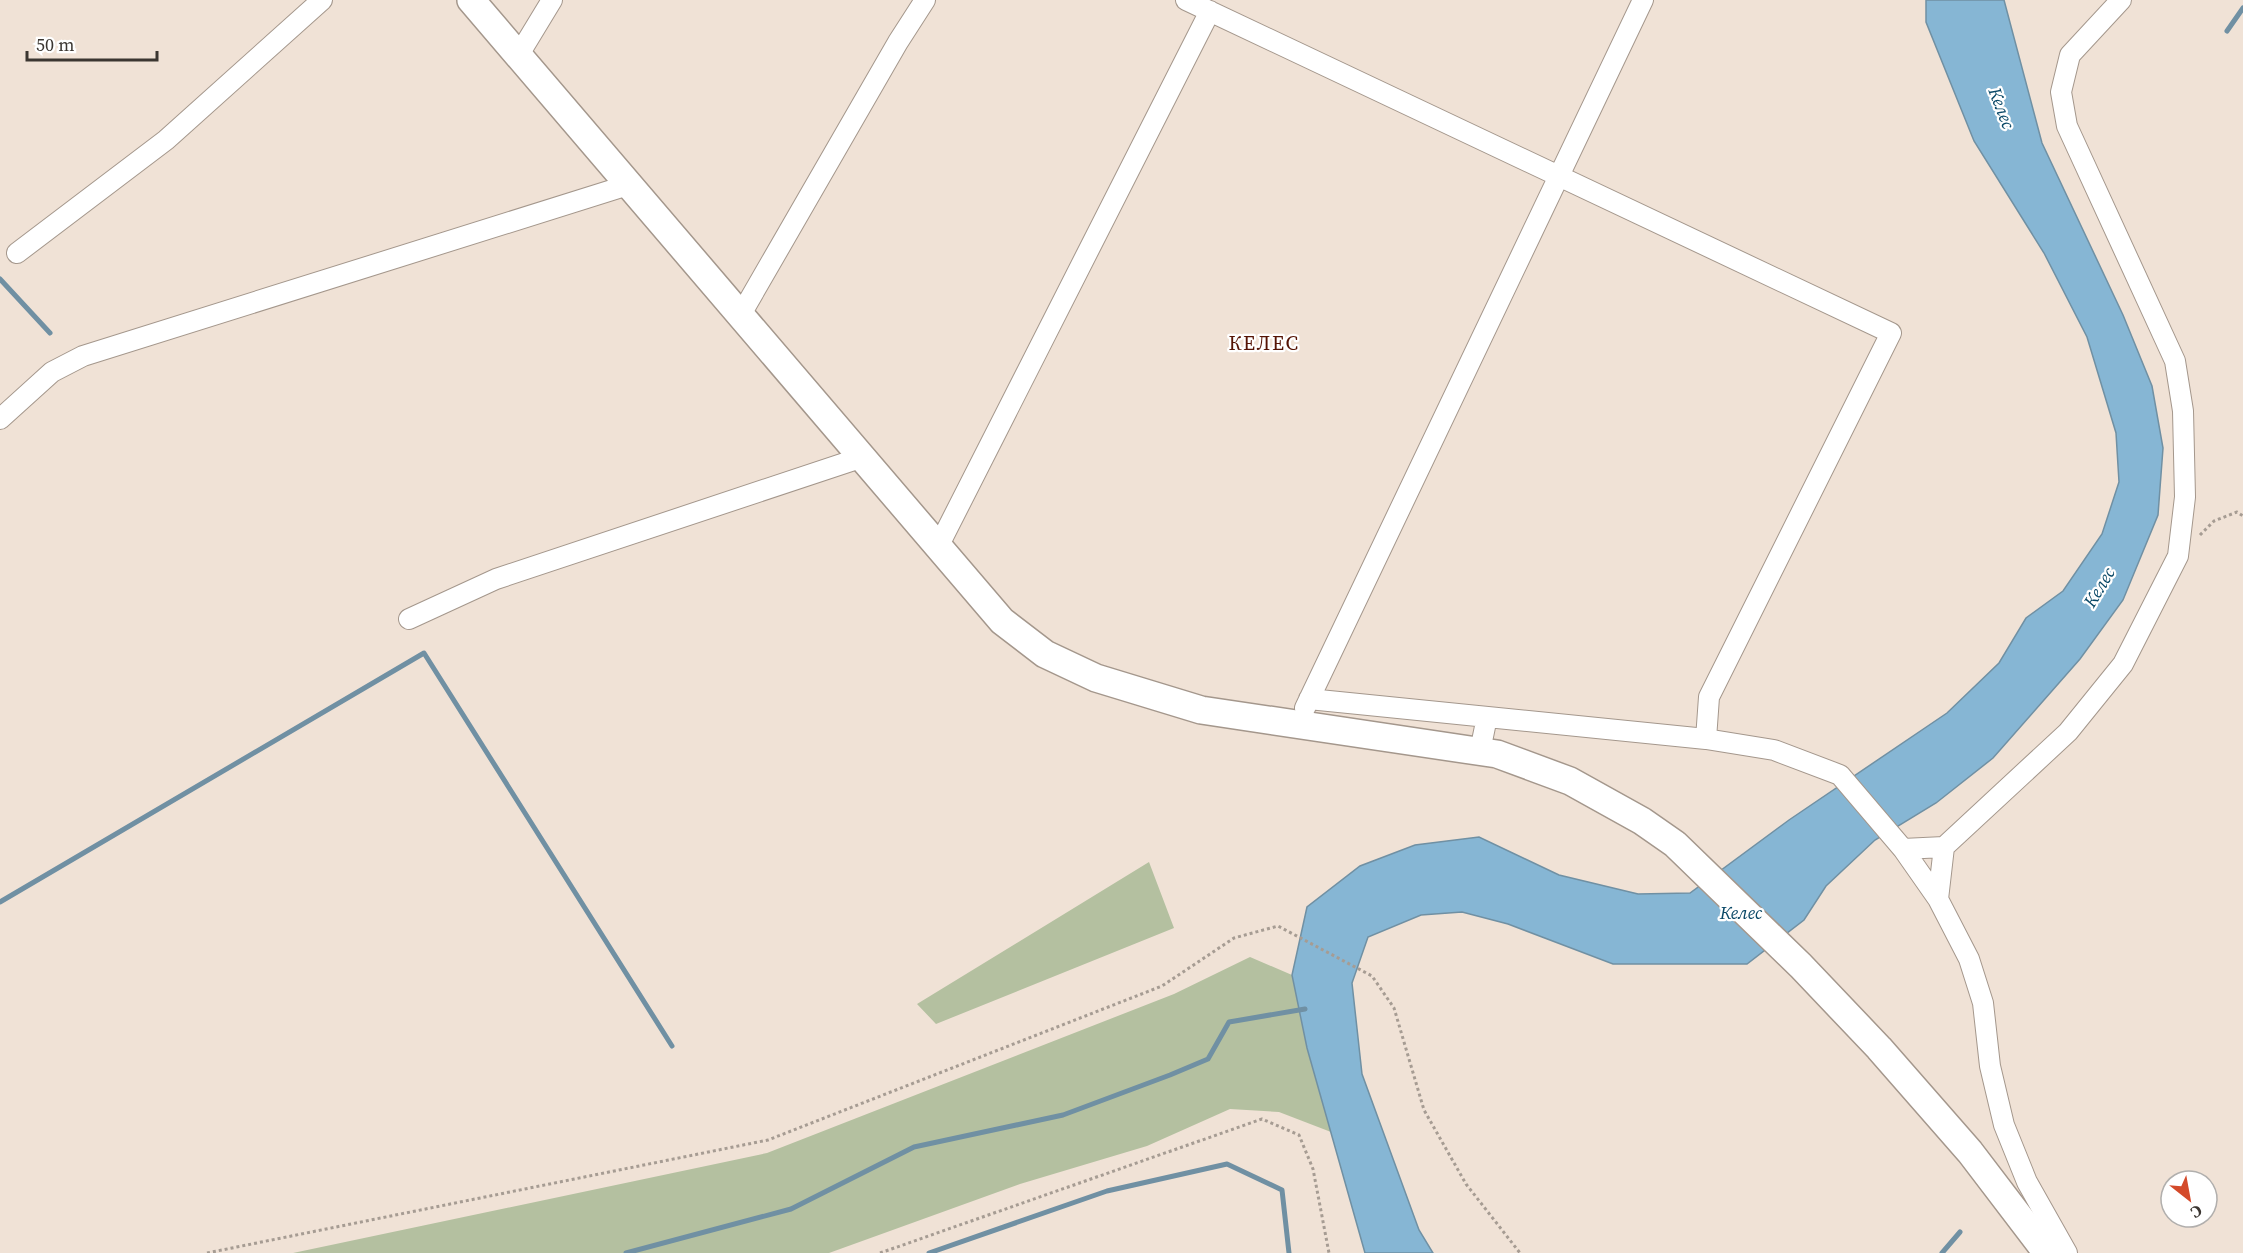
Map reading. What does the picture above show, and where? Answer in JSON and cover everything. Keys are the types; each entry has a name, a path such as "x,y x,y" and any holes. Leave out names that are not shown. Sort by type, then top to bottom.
{"main road":[{"path":"471,0 860,458 1002,621 1045,654 1096,678 1201,710 1497,754 1570,781 1642,821 1675,844 1801,966 1879,1048 1970,1152 2047,1253"}],"street":[{"path":"17,253 166,140 322,0"},
{"path":"518,56 552,0"},
{"path":"740,316 898,42 925,0"},
{"path":"1186,0 1891,333 1709,697 1706,739"},
{"path":"1297,724 1644,0"},
{"path":"1903,849 1944,847 1988,809 2075,723 2123,664 2178,556 2185,497 2183,411 2175,361 2067,126 2061,92 2070,55 2121,0"},
{"path":"938,547 1210,11"},
{"path":"0,419 52,372 83,356 628,185"},
{"path":"409,620 496,579 860,458"},
{"path":"1309,699 1706,739 1774,750 1840,775 1903,849 1938,899 1969,959 1983,1003 1990,1066 2004,1125 2026,1182 2067,1253"},
{"path":"1480,752 1487,717"},
{"path":"1938,899 1944,847"}],"path":[{"path":"2178,556 2214,521 2237,512 2243,516"},
{"path":"207,1253 768,1140 1162,986 1234,938 1278,926 1372,976 1394,1008 1424,1110 1466,1184 1520,1253"},
{"path":"880,1253 1262,1119 1299,1135 1313,1169 1329,1253"}],"green space":[{"path":"1149,862 1174,928 936,1024 917,1004"},
{"path":"1250,957 1292,975 1307,1048 1331,1132 1279,1112 1230,1109 1147,1146 1020,1184 829,1253 293,1253 767,1153 1174,994"}],"water":[{"name":"Келес","path":"1926,0 2004,0 2042,143 2123,315 2152,386 2163,448 2158,515 2123,600 2080,659 1993,758 1936,803 1875,840 1826,886 1804,920 1747,964 1613,964 1508,924 1462,912 1421,915 1368,937 1352,983 1362,1074 1419,1230 1433,1253 1365,1253 1307,1048 1292,975 1307,907 1360,866 1415,845 1479,837 1559,875 1638,894 1690,893 1789,820 1947,713 1999,663 2026,618 2063,591 2102,534 2119,482 2116,433 2087,337 2044,253 1974,141 1926,22"}],"waterway":[{"path":"2227,31 2243,8"},
{"path":"0,279 50,333"},
{"path":"0,902 424,653 672,1046"},
{"path":"626,1253 791,1209 914,1147 1063,1115 1208,1059 1229,1022 1305,1009"},
{"path":"929,1253 1107,1191 1227,1164 1282,1190 1289,1253"},
{"path":"1942,1253 1960,1232"}],"district":[{"name":"КЕЛЕС","path":"1264,343"}]}
